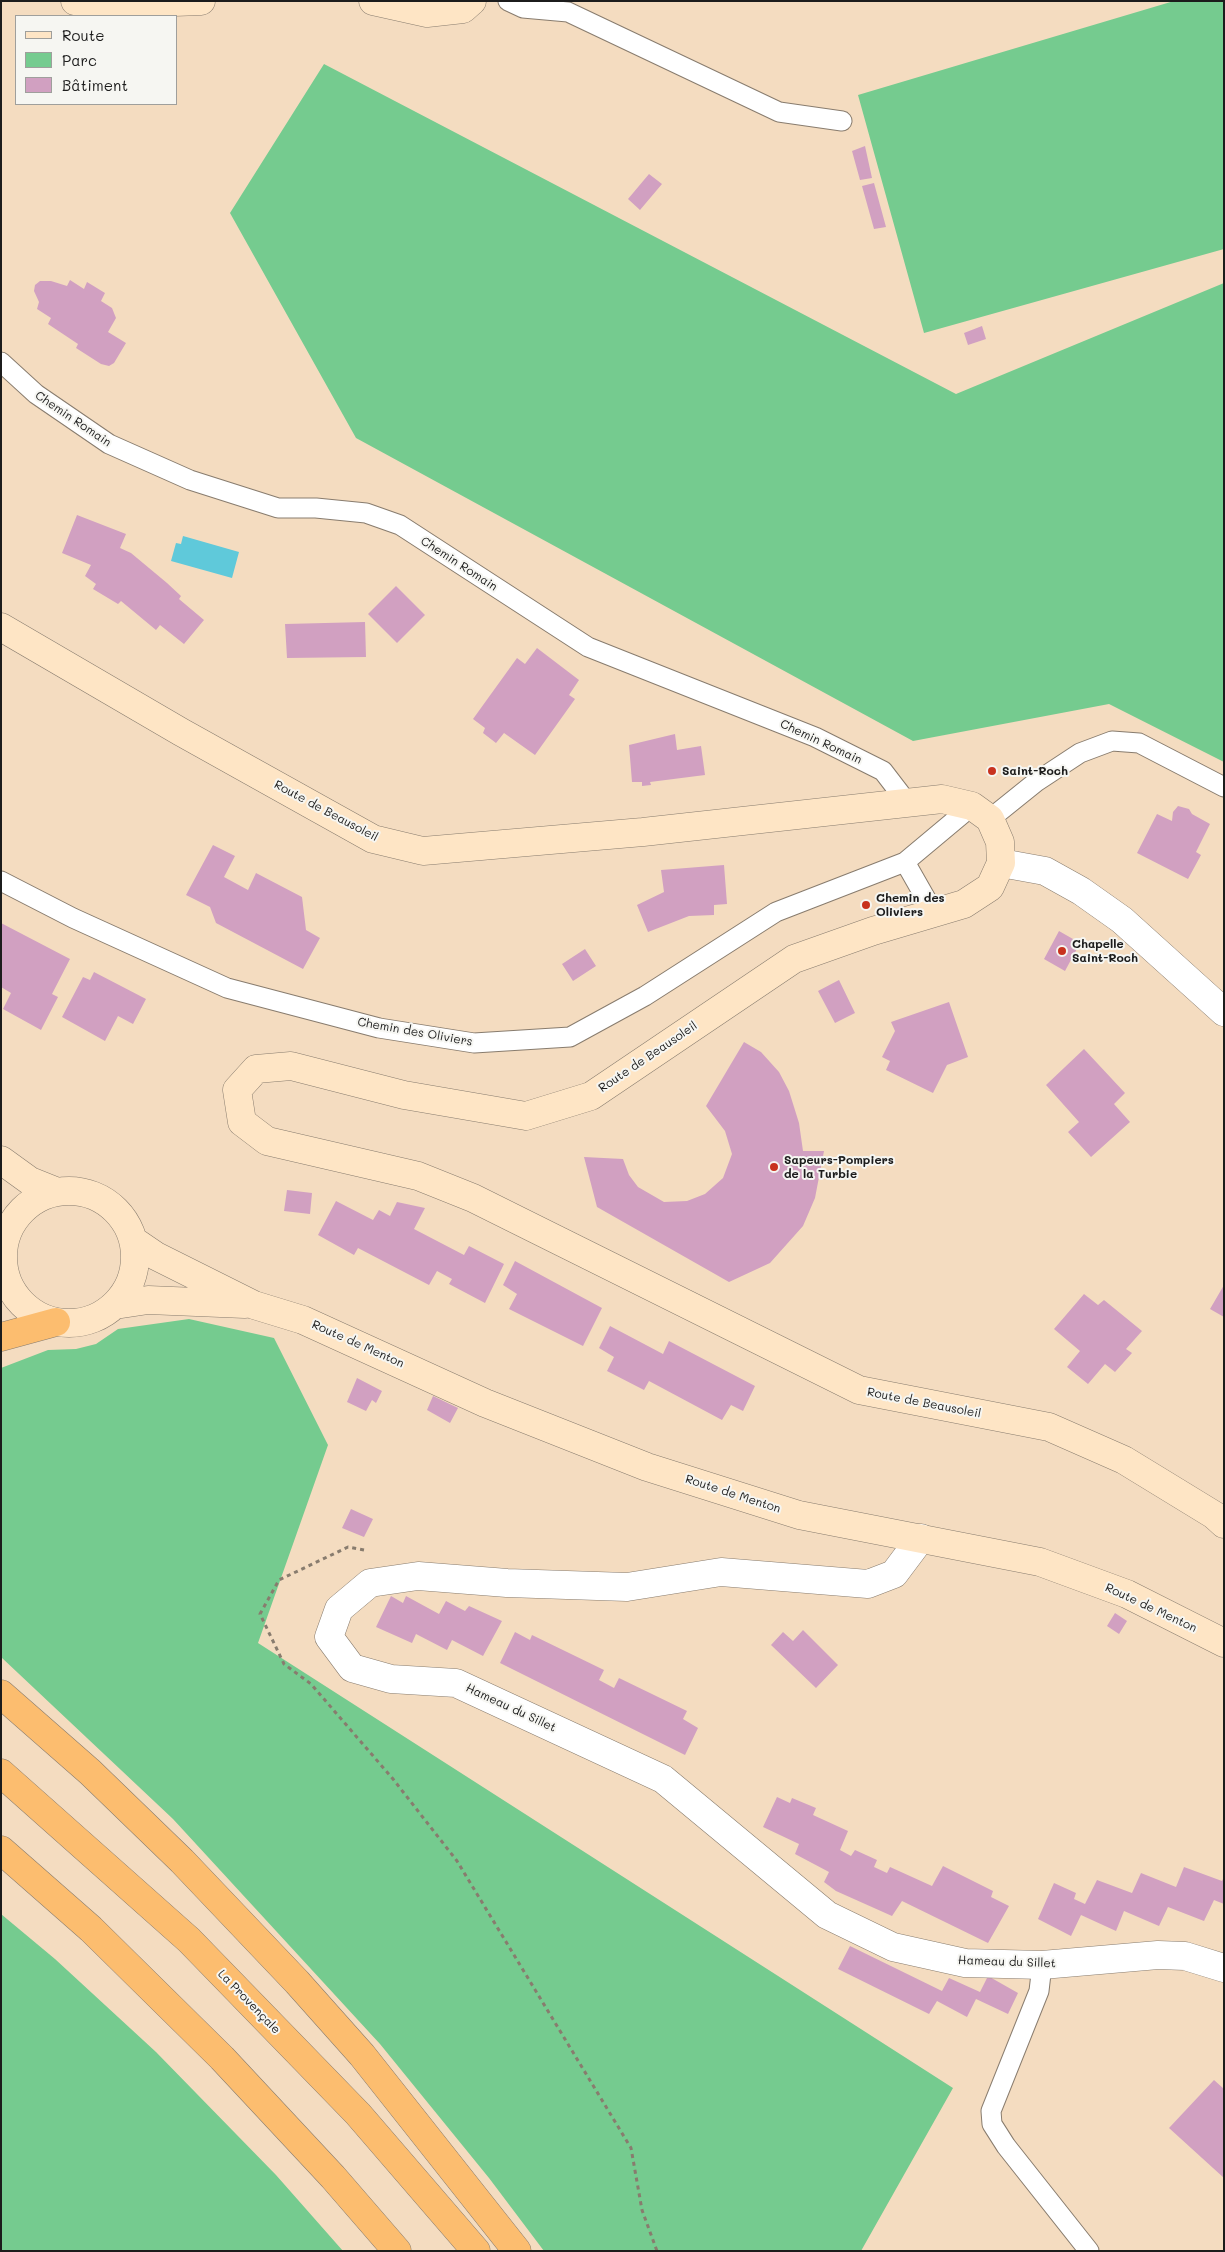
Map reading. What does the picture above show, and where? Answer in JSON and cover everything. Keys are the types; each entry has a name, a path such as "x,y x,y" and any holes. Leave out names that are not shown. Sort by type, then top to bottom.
{"highway":[{"path":"1,1337 56,1322"},
{"path":"1,1694 90,1772 182,1861 297,1982 362,2054 517,2251"},
{"name":"La Provençale","path":"1,1773 189,1940 358,2114 476,2251"},
{"path":"1,1850 91,1928 222,2058 333,2177 397,2251"}],"street":[{"path":"75,1 94,5 201,1"},
{"path":"373,1 427,13 464,9 472,1"},
{"name":"Route de Beausoleil","path":"1,627 181,732 373,839 423,851 643,832 942,799 981,813"},
{"path":"981,813 1000,842 1001,863 1045,871 1081,890 1122,920 1224,1012"},
{"name":"Route de Beausoleil","path":"1001,863 990,887 964,904 873,931 794,959 591,1096 526,1116 404,1095 291,1066 256,1069 237,1090 242,1122 267,1141 418,1176 473,1198 859,1390 1049,1427 1124,1460 1224,1524"},
{"path":"1,1160 30,1180 55,1191 76,1191 98,1196 115,1209 128,1226 134,1242 136,1267 128,1288 115,1305 97,1317 77,1323 56,1322 36,1315 21,1302 10,1286 3,1270 3,1231 18,1214 35,1200 55,1191"},
{"name":"Route de Menton","path":"134,1242 156,1256 254,1305 303,1320 485,1403 647,1467 799,1515 1040,1562 1127,1594 1224,1643"},
{"name":"Route de Menton","path":"115,1305 148,1300 254,1305"},
{"name":"Hameau du Sillet","path":"921,1538 894,1574 868,1584 721,1572 627,1587 507,1583 418,1576 370,1583 339,1609 328,1637 352,1668 391,1678 456,1683 663,1779 827,1915 893,1947 964,1963 1042,1965 1158,1955 1185,1956 1224,1968"}],"lane":[{"path":"508,1 523,8 568,12 779,112 842,121"},
{"name":"Chemin Romain","path":"1,362 36,394 109,444 190,480 278,508 316,508 366,513 400,526 588,647 815,737 884,771 906,802"},
{"name":"Chemin des Oliviers","path":"1,881 73,918 227,988 379,1028 474,1043 570,1037 645,996 776,912 905,862 1080,753 1112,741 1139,743 1224,787"},
{"path":"905,862 934,913"},
{"path":"1042,1965 1038,1991 991,2111 992,2124 1006,2146 1089,2251"}],"path":[{"path":"367,1550 348,1547 310,1563 279,1580 260,1614 284,1664 311,1684 393,1779 457,1861 631,2148 642,2210 657,2251"}],"green space":[{"path":"1174,1 1224,1 1224,249 924,333 858,95"},
{"path":"324,64 956,394 1224,283 1224,762 1109,704 913,741 356,438 230,213"},
{"path":"189,1319 274,1338 328,1445 258,1643 953,2088 861,2251 544,2251 489,2178 380,2044 173,1819 1,1657 1,1368 48,1350 76,1349 96,1344 118,1329"},
{"path":"1,1914 55,1959 156,2052 276,2175 343,2251 1,2251"}],"water":[{"path":"183,536 239,552 232,578 171,561 176,543 181,544"}],"building":[{"path":"865,146 872,178 860,180 852,151"},
{"path":"649,174 662,184 640,210 628,199"},
{"path":"874,183 886,227 874,229 862,186"},
{"path":"70,280 84,289 87,282 105,293 101,301 112,308 116,318 108,332 126,343 114,363 109,366 101,364 76,348 78,344 48,324 51,318 37,309 39,302 34,291 35,285 40,281 51,281 67,286"},
{"path":"982,326 986,339 968,345 964,333"},
{"path":"77,515 126,534 120,548 131,553 167,583 181,596 179,599 204,620 184,644 160,625 156,630 121,601 118,604 93,589 96,584 85,576 91,565 62,553"},
{"path":"396,586 425,615 397,643 368,614"},
{"path":"365,622 366,657 287,658 285,624"},
{"path":"537,648 579,680 569,695 575,699 535,755 504,733 496,743 483,733 485,728 473,719 517,658 525,664"},
{"path":"675,734 677,750 701,746 705,775 650,782 651,785 642,786 642,782 632,782 629,745"},
{"path":"1178,806 1189,809 1192,814 1210,824 1196,852 1201,855 1188,879 1137,853 1157,814 1172,821 1173,812"},
{"path":"213,845 235,856 224,877 248,890 256,873 302,897 306,930 320,938 303,969 216,923 210,907 186,895"},
{"path":"724,865 727,904 714,905 714,915 689,916 648,932 637,905 664,892 661,870"},
{"path":"1,923 70,959 52,994 58,997 41,1030 3,1009 11,993 1,987"},
{"name":"Chapelle Saint-Roch","path":"1059,931 1080,943 1065,971 1044,959"},
{"path":"585,949 596,966 573,981 562,964"},
{"path":"94,972 146,999 133,1024 118,1016 105,1041 62,1017 83,977 90,980"},
{"path":"839,980 855,1013 835,1023 818,991"},
{"path":"949,1002 968,1057 947,1065 933,1093 886,1070 890,1061 882,1057 895,1031 891,1022"},
{"name":"Sapeurs-Pompiers de la Turbie","path":"744,1042 761,1052 779,1072 789,1091 799,1123 803,1151 824,1151 815,1198 803,1226 770,1263 729,1282 597,1207 584,1157 623,1159 629,1175 638,1187 664,1202 687,1201 705,1194 723,1178 732,1154 725,1131 706,1106"},
{"path":"1084,1049 1125,1093 1114,1104 1130,1122 1091,1157 1068,1132 1079,1122 1046,1085"},
{"path":"287,1190 312,1193 310,1214 284,1211"},
{"path":"336,1201 373,1220 379,1210 390,1216 397,1202 425,1208 414,1229 464,1255 469,1246 504,1264 485,1303 449,1284 452,1279 437,1271 429,1285 358,1248 354,1255 318,1235"},
{"path":"515,1261 602,1308 583,1346 509,1309 517,1294 503,1285"},
{"path":"1224,1285 1224,1317 1210,1309"},
{"path":"1084,1294 1098,1305 1104,1300 1142,1331 1126,1349 1132,1353 1115,1372 1105,1364 1088,1384 1067,1367 1080,1351 1054,1329"},
{"path":"610,1326 663,1354 669,1341 755,1386 743,1411 731,1405 722,1420 649,1381 644,1390 607,1371 614,1357 599,1348"},
{"path":"357,1378 382,1391 376,1403 372,1400 366,1411 347,1402"},
{"path":"433,1396 458,1408 450,1423 427,1410"},
{"path":"351,1509 373,1519 364,1537 342,1528"},
{"path":"391,1596 403,1603 406,1596 439,1614 446,1601 465,1611 469,1606 502,1621 483,1656 452,1640 447,1650 416,1634 412,1643 376,1627"},
{"path":"1115,1613 1127,1621 1119,1634 1107,1626"},
{"path":"803,1630 838,1665 816,1688 771,1645 783,1632 793,1641"},
{"path":"515,1632 530,1640 532,1635 604,1670 599,1680 614,1688 619,1678 687,1711 683,1719 698,1728 685,1755 500,1663"},
{"path":"777,1797 790,1803 792,1798 816,1808 813,1815 848,1831 840,1850 851,1856 855,1850 877,1860 874,1867 887,1873 890,1867 932,1886 943,1866 993,1891 991,1897 1009,1906 988,1943 902,1901 892,1916 836,1891 824,1882 829,1872 795,1854 799,1844 763,1827"},
{"path":"1184,1867 1222,1881 1224,1877 1224,1904 1214,1900 1204,1921 1168,1907 1159,1926 1124,1911 1116,1931 1081,1915 1071,1936 1038,1919 1054,1883 1076,1893 1074,1899 1085,1904 1097,1880 1132,1893 1141,1873 1176,1887"},
{"path":"850,1946 942,1991 949,1978 980,1992 988,1976 1018,1993 1008,2014 976,1999 967,2017 937,2001 929,2014 838,1969"},
{"path":"1214,2080 1224,2089 1224,2178 1169,2128"}],"place":[{"name":"Saint-Roch","path":"992,771"},
{"name":"Chemin des Oliviers","path":"866,905"},
{"name":"Chapelle Saint-Roch","path":"1062,951"},
{"name":"Sapeurs-Pompiers de la Turbie","path":"774,1167"}]}
